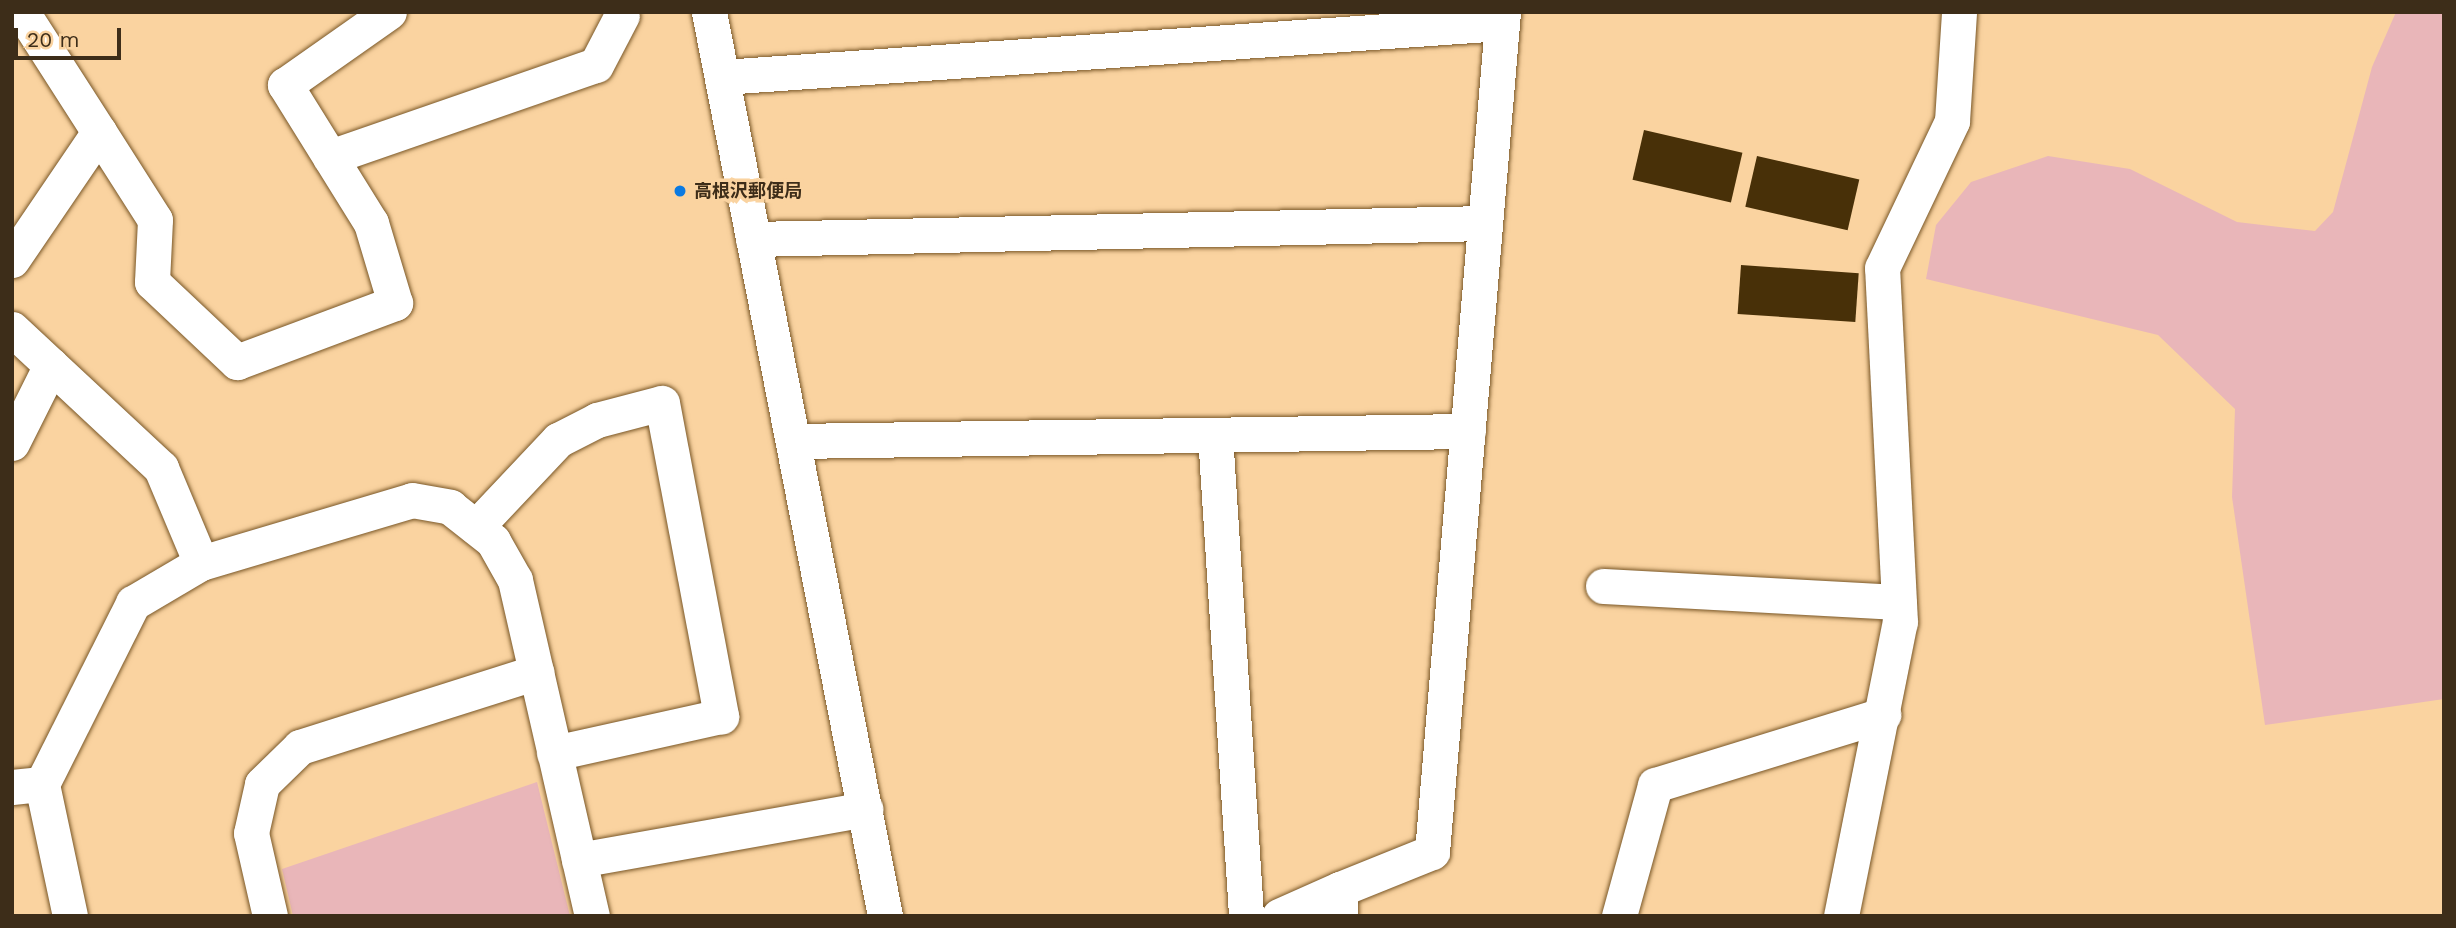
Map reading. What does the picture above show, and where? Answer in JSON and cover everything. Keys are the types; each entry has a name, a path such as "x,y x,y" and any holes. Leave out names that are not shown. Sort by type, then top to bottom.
{"street":[{"path":"22,12 155,220 152,282 237,362 395,303 371,222 285,85 389,12"},
{"path":"709,12 885,916"},
{"path":"1841,916 1900,622 1882,268 1952,121 1959,12"},
{"path":"330,157 596,65 618,13"},
{"path":"722,77 1503,18 1432,852 1340,903 1279,916"},
{"path":"12,260 99,132"},
{"path":"753,239 1485,223"},
{"path":"12,329 162,468 201,563"},
{"path":"12,443 51,365"},
{"path":"476,527 558,440 597,420 662,403 721,716 554,753"},
{"path":"793,441 1468,431"},
{"path":"1215,435 1246,916"},
{"path":"70,916 27,785 133,603 201,563 412,500 450,507 476,527 492,541 515,580 592,916"},
{"path":"1603,586 1899,602"},
{"path":"270,916 251,833 262,784 300,747 536,672"},
{"path":"1619,916 1655,785 1883,715"},
{"path":"579,860 864,809"}],"shaded area":[{"path":"2396,12 2444,12 2444,699 2265,725 2232,497 2235,409 2158,335 1926,279 1936,225 1971,182 2048,156 2130,169 2237,222 2315,231 2333,212 2372,67"},
{"path":"537,782 570,916 293,916 282,869"}],"building":[{"path":"1644,130 1742,153 1731,202 1633,180"},
{"path":"1757,156 1859,180 1848,230 1745,207"},
{"path":"1741,265 1859,273 1855,322 1738,314"}],"place":[{"name":"高根沢郵便局","path":"680,191"}]}
